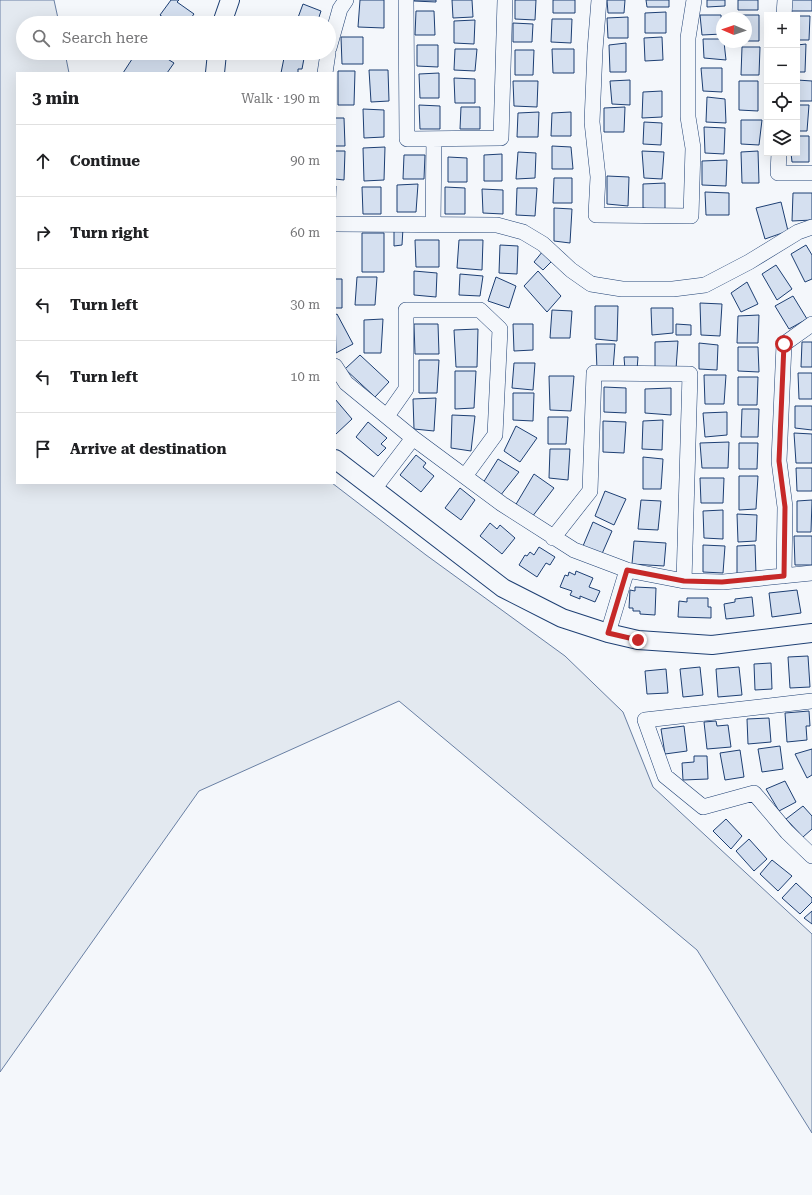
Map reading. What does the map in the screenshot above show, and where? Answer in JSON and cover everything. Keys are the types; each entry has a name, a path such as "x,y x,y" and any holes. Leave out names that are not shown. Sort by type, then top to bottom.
{"street":[{"path":"224,16 230,0"},
{"path":"336,23 340,9 346,0"},
{"path":"406,0 407,139 502,138 505,0"},
{"path":"599,0 592,122 598,177 596,215 691,216 693,148 688,117 688,38 694,0"},
{"path":"784,12 785,0"},
{"path":"215,72 216,60"},
{"path":"325,72 327,60"},
{"path":"433,224 434,138"},
{"path":"779,156 778,173 812,173"},
{"path":"336,224 497,225 523,232 543,244 571,270 591,284 622,289 673,289 705,284 749,262 798,232 812,227"},
{"path":"387,416 406,389 406,310 480,310 500,329 495,435 465,476"},
{"path":"784,576 785,507 779,461 784,344 812,324"},
{"path":"336,368 346,383 413,438 502,504 574,550 627,570 684,581 722,582 812,573"},
{"path":"553,538 590,492 594,373 690,374 684,581"},
{"path":"374,489 413,438"},
{"path":"336,460 504,588 562,618 608,633 638,640 712,645 812,633"},
{"path":"608,633 627,570"},
{"path":"812,701 645,720 665,776 703,807 754,793 787,832 812,856"}],"shaded area":[{"path":"0,0 54,0 57,16 16,16 16,60 66,60 69,72 16,72 16,484 333,484 426,555 565,656 623,712 653,787 812,934 812,1133 697,950 399,701 199,791 0,1072"}],"building":[{"path":"171,0 179,0 177,2 194,14 192,16 160,15"},
{"path":"360,0 384,0 384,28 358,27"},
{"path":"436,0 436,2 414,1"},
{"path":"452,0 472,0 473,17 453,18"},
{"path":"515,0 536,0 535,20 515,19"},
{"path":"553,0 575,0 575,13 553,13"},
{"path":"607,0 625,0 624,13 608,13"},
{"path":"646,0 669,0 669,7 647,7"},
{"path":"707,0 725,0 725,6 707,7"},
{"path":"738,0 758,0 758,10 738,10"},
{"path":"790,0 812,0 812,11 790,11"},
{"path":"303,4 321,11 319,16 299,16"},
{"path":"416,11 434,11 435,35 415,35"},
{"path":"666,12 666,33 645,33 645,13"},
{"path":"700,15 716,15 716,34 702,35"},
{"path":"752,15 759,15 759,41 752,41"},
{"path":"800,16 810,16 809,40 800,40"},
{"path":"628,17 628,38 608,38 607,18"},
{"path":"552,19 572,19 571,43 551,42"},
{"path":"475,20 474,44 454,43 454,21"},
{"path":"513,23 533,24 532,42 513,42"},
{"path":"341,37 363,37 363,64 342,64"},
{"path":"662,37 663,60 645,61 644,38"},
{"path":"703,39 716,39 716,48 725,48 726,60 704,58"},
{"path":"626,43 626,72 610,72 609,45"},
{"path":"806,44 805,72 800,72 800,45"},
{"path":"417,45 438,45 438,67 417,66"},
{"path":"760,47 759,75 741,75 742,48"},
{"path":"455,49 477,49 475,71 454,70"},
{"path":"552,49 574,49 574,73 553,73"},
{"path":"515,50 534,50 533,75 515,75"},
{"path":"131,60 169,60 174,63 168,72 124,72"},
{"path":"284,60 304,60 302,69 298,69 298,72 281,72"},
{"path":"701,68 722,68 722,92 703,91"},
{"path":"369,70 388,70 389,101 371,102"},
{"path":"338,71 355,71 354,105 338,105"},
{"path":"439,73 439,98 420,98 419,74"},
{"path":"454,78 475,79 475,103 455,103"},
{"path":"630,80 630,105 612,104 610,81"},
{"path":"800,80 812,81 812,101 800,101"},
{"path":"513,81 538,81 537,107 514,106"},
{"path":"739,81 758,81 758,111 739,110"},
{"path":"662,91 662,117 642,118 643,92"},
{"path":"707,97 725,99 726,123 706,122"},
{"path":"419,105 440,106 440,129 420,129"},
{"path":"800,105 809,105 807,131 800,131"},
{"path":"461,107 480,107 480,129 460,129"},
{"path":"625,107 624,132 604,132 604,108"},
{"path":"363,109 384,110 384,137 364,138"},
{"path":"539,112 538,137 517,137 518,113"},
{"path":"571,112 571,136 551,136 552,113"},
{"path":"336,118 344,118 345,146 336,146"},
{"path":"741,120 762,120 759,145 741,144"},
{"path":"644,122 662,123 661,145 643,144"},
{"path":"704,127 725,128 724,154 705,153"},
{"path":"800,136 809,136 809,162 792,162 791,156 800,156"},
{"path":"552,146 571,147 573,169 552,169"},
{"path":"385,147 384,180 364,181 363,148"},
{"path":"336,151 345,151 344,180 336,179"},
{"path":"642,151 664,152 662,179 644,178"},
{"path":"758,151 759,183 742,183 741,152"},
{"path":"518,152 536,153 535,178 516,179"},
{"path":"502,154 502,181 484,181 484,155"},
{"path":"404,155 425,155 424,179 403,179"},
{"path":"448,157 467,158 467,182 448,182"},
{"path":"727,160 726,186 702,185 702,161"},
{"path":"607,176 629,177 628,206 607,204"},
{"path":"554,178 572,178 572,203 553,203"},
{"path":"665,183 665,211 643,208 643,184"},
{"path":"418,184 416,212 397,212 397,185"},
{"path":"362,187 381,187 381,214 363,214"},
{"path":"445,187 465,188 465,214 445,214"},
{"path":"517,188 537,188 535,216 516,215"},
{"path":"482,189 503,190 503,214 483,213"},
{"path":"705,192 729,193 729,215 706,215"},
{"path":"793,193 812,193 812,220 792,221"},
{"path":"781,202 788,231 765,239 756,208"},
{"path":"554,208 572,209 570,243 554,241"},
{"path":"394,228 403,228 402,245 394,246"},
{"path":"362,233 384,233 384,272 362,272"},
{"path":"415,240 439,240 439,267 416,267"},
{"path":"459,240 483,240 482,270 457,268"},
{"path":"500,245 518,246 517,274 499,273"},
{"path":"806,245 812,255 812,279 805,282 791,254"},
{"path":"543,251 553,260 543,270 534,262"},
{"path":"776,265 792,289 777,300 762,274"},
{"path":"414,271 437,273 436,297 414,295"},
{"path":"538,271 561,296 547,312 524,286"},
{"path":"460,274 483,276 480,296 459,295"},
{"path":"357,277 377,277 375,305 355,305"},
{"path":"496,277 516,286 509,308 488,301"},
{"path":"336,279 342,279 342,308 336,308"},
{"path":"747,282 758,304 741,312 731,293"},
{"path":"793,296 807,319 789,329 775,306"},
{"path":"700,303 722,304 720,336 701,335"},
{"path":"595,306 618,306 617,341 595,339"},
{"path":"651,308 673,308 673,333 652,335"},
{"path":"552,310 572,311 570,338 550,338"},
{"path":"336,314 353,344 336,353"},
{"path":"759,315 758,343 737,343 738,316"},
{"path":"383,319 381,353 364,353 364,320"},
{"path":"414,324 438,324 439,354 415,354"},
{"path":"513,324 533,324 533,350 514,351"},
{"path":"676,324 691,325 691,335 676,335"},
{"path":"478,329 477,367 456,367 454,330"},
{"path":"678,341 676,369 655,370 655,342"},
{"path":"802,342 812,342 812,367 801,367"},
{"path":"699,343 718,345 717,370 699,369"},
{"path":"596,344 615,344 613,370 597,370"},
{"path":"738,347 758,347 759,372 738,371"},
{"path":"360,355 389,382 375,397 345,369"},
{"path":"624,357 638,357 637,370 625,370"},
{"path":"419,360 439,360 437,393 419,393"},
{"path":"514,363 535,363 533,390 512,388"},
{"path":"455,371 476,371 474,408 455,409"},
{"path":"798,373 812,373 812,399 799,399"},
{"path":"704,375 726,375 724,404 705,404"},
{"path":"549,376 574,376 571,411 550,410"},
{"path":"738,377 758,377 757,405 738,405"},
{"path":"604,387 626,388 626,413 604,412"},
{"path":"671,388 671,415 645,413 645,389"},
{"path":"513,393 534,393 533,421 513,420"},
{"path":"436,398 434,431 414,429 413,399"},
{"path":"336,400 352,419 336,434"},
{"path":"795,406 812,406 812,430 795,428"},
{"path":"742,409 759,409 758,437 741,437"},
{"path":"727,412 727,435 705,437 703,413"},
{"path":"452,415 475,416 471,451 451,448"},
{"path":"548,417 568,417 566,444 548,444"},
{"path":"663,420 662,450 642,449 643,421"},
{"path":"603,421 626,422 624,453 603,452"},
{"path":"368,422 387,438 381,444 386,448 378,456 356,437"},
{"path":"516,426 537,438 520,462 504,451"},
{"path":"794,433 812,434 812,463 796,463"},
{"path":"729,442 728,468 702,468 700,443"},
{"path":"739,443 758,443 757,469 739,469"},
{"path":"550,449 570,449 568,480 549,478"},
{"path":"416,455 426,463 423,467 434,476 421,492 400,475"},
{"path":"643,457 663,459 661,489 643,489"},
{"path":"498,459 519,472 500,496 483,483"},
{"path":"796,468 812,468 812,491 797,491"},
{"path":"534,474 554,488 532,517 515,506"},
{"path":"739,476 758,476 756,509 739,510"},
{"path":"700,478 724,478 723,503 701,503"},
{"path":"460,488 475,500 461,520 445,508"},
{"path":"605,491 626,499 614,525 595,516"},
{"path":"641,500 661,501 658,530 638,529"},
{"path":"812,500 811,532 797,532 797,501"},
{"path":"723,510 723,539 704,538 703,511"},
{"path":"737,514 757,515 756,541 738,542"},
{"path":"593,522 612,531 601,556 583,546"},
{"path":"490,523 497,529 500,525 515,538 502,554 480,536"},
{"path":"794,536 812,536 812,565 795,565"},
{"path":"634,541 666,543 664,566 632,564"},
{"path":"703,545 725,546 723,573 703,572"},
{"path":"755,545 756,574 737,574 737,546"},
{"path":"539,547 555,557 550,565 546,563 537,577 519,565 525,555 527,556 530,552 534,555"},
{"path":"576,571 593,578 589,587 600,591 595,602 580,596 580,599 570,595 572,591 560,587 565,575 568,576 569,572 575,575"},
{"path":"635,587 656,588 655,615 640,614 640,611 633,611 633,608 629,608 630,590 635,591"},
{"path":"797,590 801,613 772,617 769,593"},
{"path":"752,597 754,616 726,619 724,604 735,602 735,599"},
{"path":"687,598 708,598 708,607 711,607 711,618 678,617 679,601 687,602"},
{"path":"808,656 810,687 790,688 788,657"},
{"path":"771,663 772,689 755,690 754,664"},
{"path":"700,667 703,695 683,697 680,669"},
{"path":"739,667 742,695 718,697 716,669"},
{"path":"666,669 668,693 647,694 645,671"},
{"path":"809,711 810,726 806,726 807,740 787,742 785,713"},
{"path":"769,718 771,742 748,744 747,719"},
{"path":"716,721 717,726 728,725 731,747 707,749 704,722"},
{"path":"684,726 687,751 665,754 661,729"},
{"path":"780,746 783,769 762,772 758,749"},
{"path":"812,749 812,775 807,778 795,754"},
{"path":"740,750 744,777 725,780 720,753"},
{"path":"694,756 707,756 708,779 683,780 682,763 694,762"},
{"path":"785,781 796,802 779,811 766,789"},
{"path":"803,806 812,816 812,829 803,837 786,819"},
{"path":"726,819 742,836 731,849 713,831"},
{"path":"749,839 767,859 754,871 736,851"},
{"path":"772,860 792,876 778,891 760,874"},
{"path":"796,883 812,898 812,902 800,914 782,898"},
{"path":"812,911 812,924 804,918"}],"route":[{"path":"638,640 608,633 627,570 684,581 722,582 784,576 785,507 779,461 784,344"}]}
